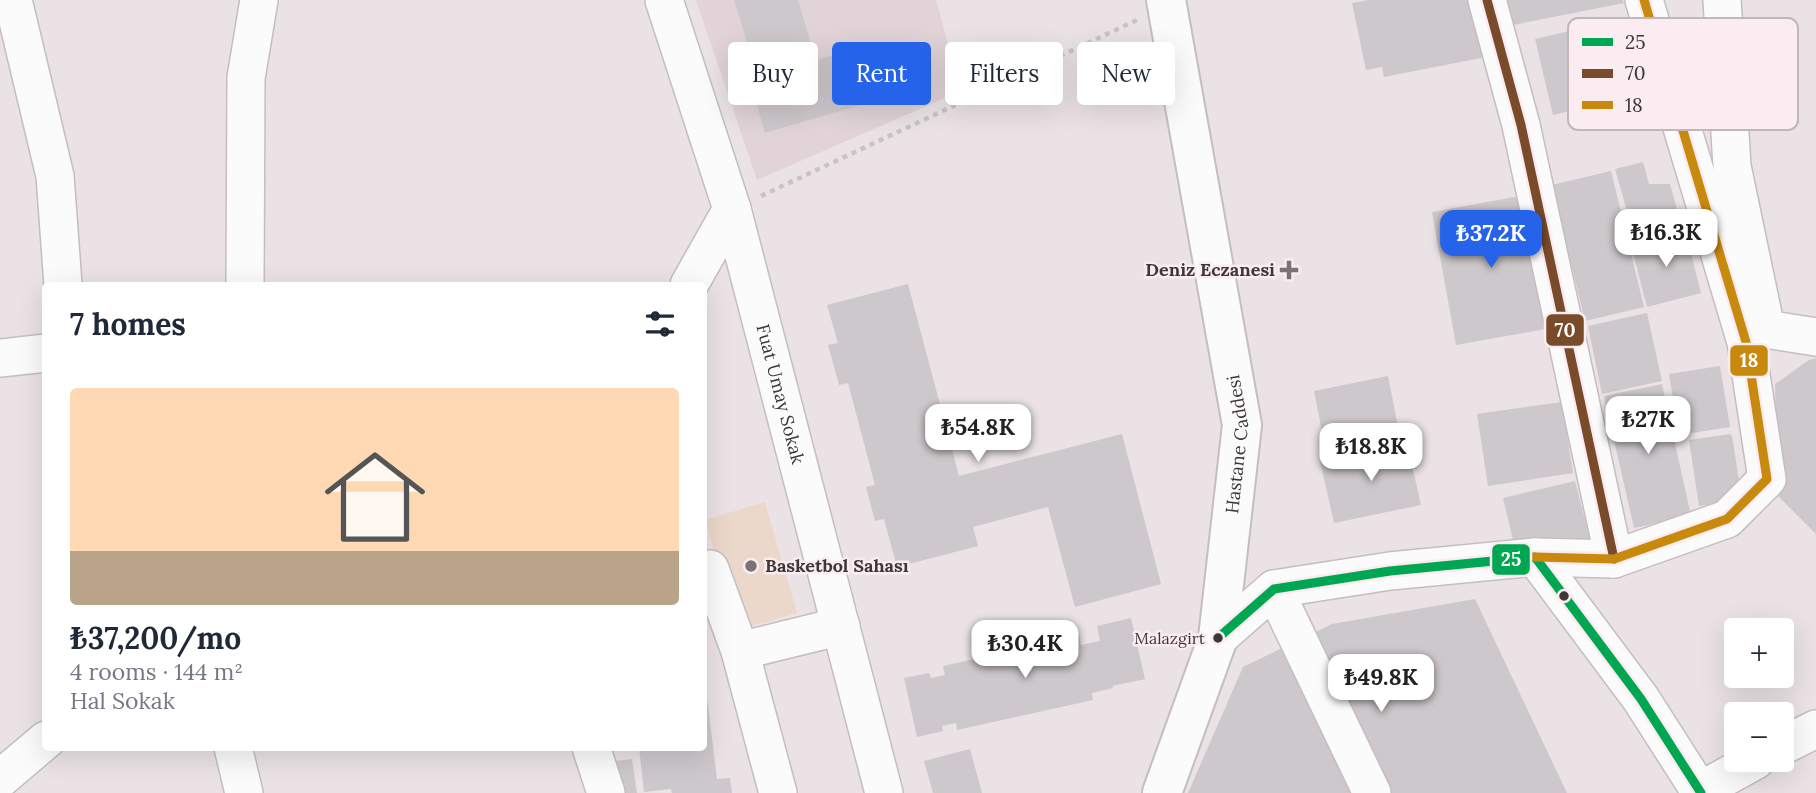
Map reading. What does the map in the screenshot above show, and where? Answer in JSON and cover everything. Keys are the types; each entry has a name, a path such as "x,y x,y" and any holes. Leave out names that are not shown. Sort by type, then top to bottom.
{"main road":[{"name":"Hastane Caddesi","path":"1162,793 1218,638 1242,425 1164,6"}],"street":[{"path":"245,282 246,78 259,0"},
{"name":"Fuat Umay Sokak","path":"664,0 732,209 884,793"},
{"path":"1487,0 1521,125 1614,559"},
{"path":"1644,0 1649,18"},
{"path":"1722,0 1723,18"},
{"path":"11,20 55,176 63,282"},
{"path":"1218,638 1274,589 1390,571 1535,557 1614,559 1727,519 1768,479 1746,342 1683,130"},
{"path":"1730,130 1732,166 1766,328 1816,337"},
{"path":"691,282 732,209"},
{"path":"0,358 42,353"},
{"path":"1535,557 1641,699 1700,792 1735,772"},
{"path":"710,569 740,651 778,793"},
{"path":"1274,589 1372,793"},
{"path":"740,651 841,626"},
{"path":"1794,740 1816,729"},
{"path":"0,779 42,743"},
{"path":"234,751 244,793"},
{"path":"592,751 606,793"}],"path":[{"path":"732,209 1164,6"}],"shaded area":[{"path":"696,0 734,0 747,42 728,42 728,94"},
{"path":"798,0 936,0 948,42 945,42 945,98 931,104 931,42 832,42 832,55 818,59 818,42 811,42"},
{"path":"732,105 757,105 766,133 858,105 929,105 757,180"},
{"name":"Basketbol Sahası","path":"765,502 797,613 737,630 707,519"}],"building":[{"path":"734,0 798,0 811,42 747,42"},
{"path":"1369,0 1474,0 1486,57 1384,77 1382,67 1366,70 1352,3"},
{"path":"1503,0 1623,0 1624,3 1508,26"},
{"path":"1568,31 1568,112 1553,115 1535,39"},
{"path":"832,55 832,105 860,105 765,133 757,105 818,105 818,59"},
{"path":"1643,162 1649,184 1670,184 1682,227 1635,239 1615,169"},
{"path":"1611,171 1644,307 1585,321 1552,185"},
{"path":"1526,195 1551,328 1456,345 1432,212"},
{"path":"1685,230 1701,293 1647,307 1631,245"},
{"path":"908,284 959,476 1122,434 1161,584 1075,607 1048,507 973,527 978,546 897,567 884,519 875,521 866,487 875,485 848,383 839,385 828,345 838,343 827,305"},
{"path":"1647,313 1662,381 1602,394 1588,326"},
{"path":"1816,358 1816,534 1778,496 1775,384"},
{"path":"1720,366 1730,427 1679,435 1669,374"},
{"path":"1388,376 1401,442 1327,456 1314,391"},
{"path":"1662,384 1691,516 1634,528 1604,396"},
{"path":"1562,402 1573,473 1488,486 1477,414"},
{"path":"1730,434 1742,500 1699,506 1689,440"},
{"path":"1407,443 1421,505 1334,523 1320,461"},
{"path":"1575,481 1590,539 1517,557 1503,498"},
{"path":"1475,599 1567,793 1188,793 1243,667 1332,624"},
{"path":"1131,618 1145,679 1092,693 1093,700 957,730 956,723 942,726 943,731 917,737 904,678 929,673 931,678 945,675 943,666 1079,635 1081,645 1100,641 1097,626"},
{"path":"707,696 717,779 730,778 732,793 672,793 671,789 644,792 639,751 707,751"},
{"path":"970,749 982,793 933,793 924,761"},
{"path":"632,759 637,793 604,793 600,763"}],"transit line":[{"name":"70","path":"1487,0 1521,125 1614,559"},
{"name":"18","path":"1644,0 1649,18"},
{"name":"18","path":"1535,557 1614,559 1727,519 1767,479 1746,342 1683,130"},
{"name":"25","path":"1218,638 1274,589 1390,571 1535,557 1641,699 1701,793"}],"place":[{"name":"Deniz Eczanesi","path":"1289,270"},
{"name":"Basketbol Sahası","path":"751,566"},
{"name":"Malazgirt","path":"1218,638"}]}
